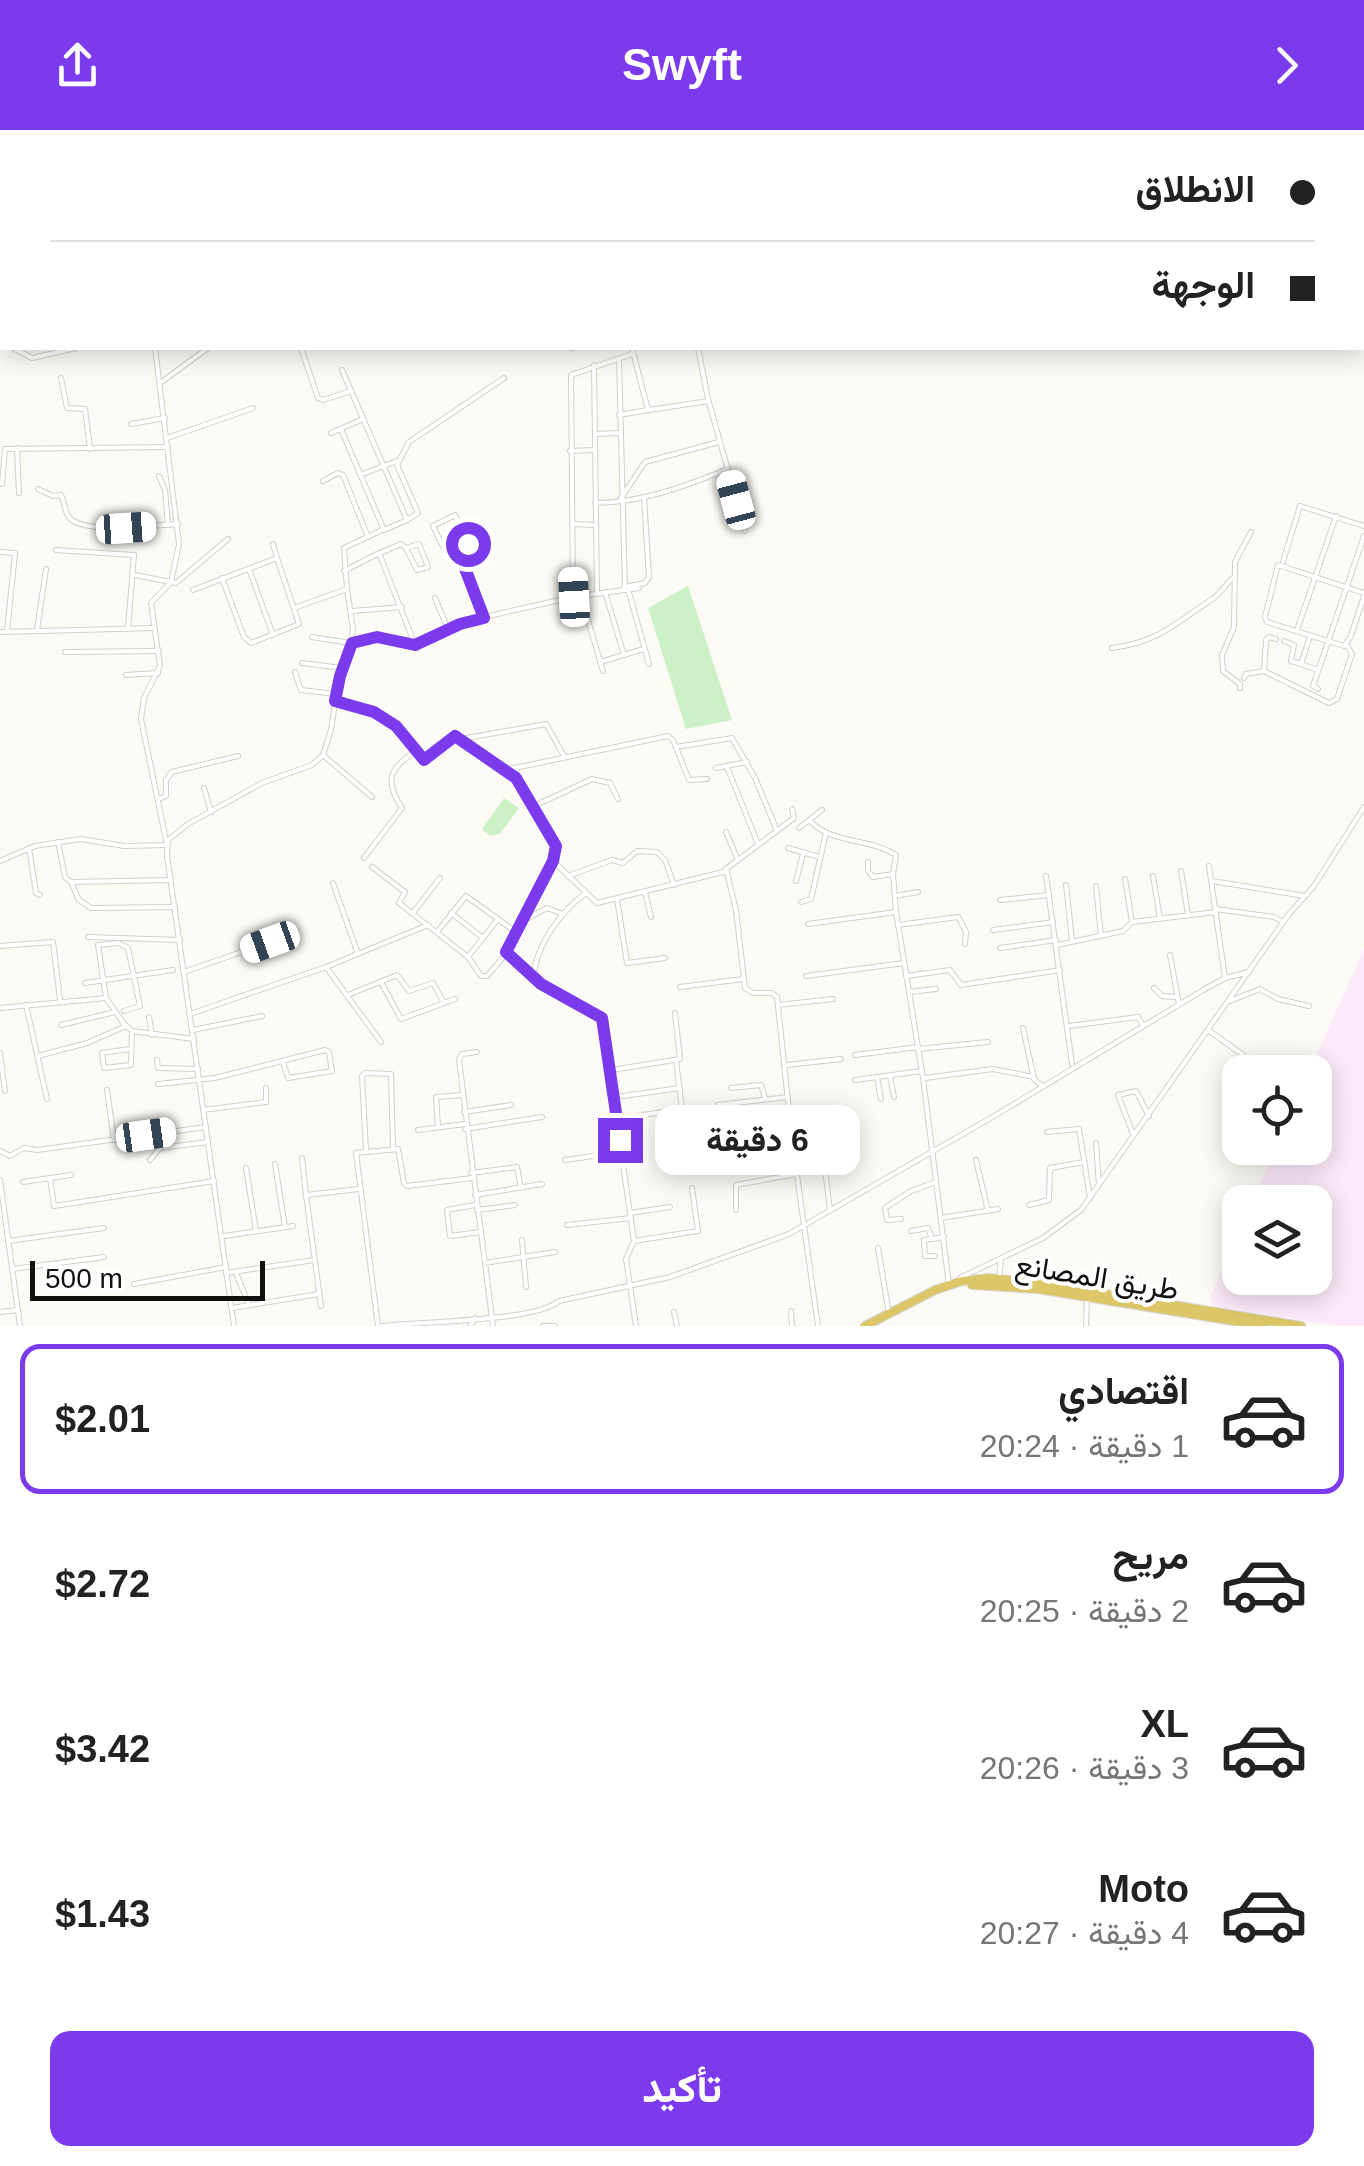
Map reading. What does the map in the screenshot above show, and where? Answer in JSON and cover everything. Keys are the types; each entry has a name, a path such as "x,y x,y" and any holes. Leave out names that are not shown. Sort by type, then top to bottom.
{"main road":[{"path":"865,1326 951,1285 999,1281"},
{"name":"طريق المصانع","path":"924,1296 999,1281 1301,1326"},
{"name":"طريق المصانع","path":"999,1281 1264,1326"}],"street":[{"path":"17,350 32,358 67,350"},
{"path":"154,350 180,544 171,582 151,603 159,651 158,673 144,698 140,719 167,845 235,1325"},
{"path":"160,383 205,350"},
{"path":"301,350 318,398 352,391"},
{"path":"698,350 745,531"},
{"path":"574,597 571,374 632,351 648,410"},
{"path":"618,358 625,588 649,664"},
{"path":"594,365 597,594"},
{"path":"342,370 407,520"},
{"path":"61,378 67,408 85,409 90,448"},
{"path":"397,462 409,442 504,378"},
{"path":"619,415 709,402"},
{"path":"167,438 253,408"},
{"path":"131,424 165,418"},
{"path":"331,433 364,419"},
{"path":"341,429 384,530"},
{"path":"594,434 620,433"},
{"path":"621,500 645,462 720,441"},
{"path":"2,484 4,450 168,447"},
{"path":"17,448 18,493"},
{"path":"570,450 594,450"},
{"path":"360,475 397,462"},
{"path":"167,845 174,834 211,812 274,777 312,765 323,755 342,668 352,643 344,548 418,513 397,462"},
{"path":"595,503 644,496 728,468"},
{"path":"322,481 338,473 343,475 368,536"},
{"path":"159,476 165,490 168,524"},
{"path":"38,489 61,495 68,516 76,523 126,528 178,524"},
{"path":"312,637 352,643 377,637 415,645 484,618 645,583 649,577 644,496"},
{"path":"1346,644 1267,622 1265,617 1278,565 1282,564 1300,506 1364,526"},
{"path":"455,514 469,540 458,550 444,552 432,527 455,514"},
{"path":"1296,631 1336,516"},
{"path":"572,524 595,525"},
{"path":"1240,688 1223,671 1222,655 1234,626 1234,578 1240,548 1250,532"},
{"path":"1318,688 1313,686 1364,536"},
{"path":"133,575 171,582 183,579 228,539"},
{"path":"222,578 246,641 251,643 299,624 272,544"},
{"path":"344,571 401,544 415,569 428,567 420,546 406,548"},
{"path":"56,550 134,554 128,628"},
{"path":"458,550 484,618"},
{"path":"0,552 15,553 3,632 154,628"},
{"path":"380,553 415,645"},
{"path":"193,590 277,558"},
{"path":"1282,564 1364,594 1346,644"},
{"path":"248,568 273,635"},
{"path":"37,630 46,570"},
{"path":"1112,648 1147,642 1174,628 1234,578"},
{"path":"294,608 347,588"},
{"path":"625,588 638,588"},
{"path":"605,592 624,655"},
{"path":"581,596 603,671"},
{"path":"435,598 448,629"},
{"path":"350,611 402,607"},
{"path":"1301,664 1310,636"},
{"path":"1264,671 1266,640 1276,640"},
{"path":"1284,641 1294,645 1291,661 1318,670"},
{"path":"1244,678 1246,674 1264,671 1329,704 1334,702 1352,654 1346,644"},
{"path":"600,662 645,648"},
{"path":"64,652 159,651"},
{"path":"302,663 342,668"},
{"path":"295,672 301,690 336,694"},
{"path":"126,675 158,673"},
{"path":"335,701 382,716 400,729 422,759 428,760 450,737 461,739 546,724 564,756"},
{"path":"505,770 668,736 690,781 708,779"},
{"path":"675,747 730,738 746,762 778,830"},
{"path":"372,867 406,892 398,904 468,957 485,977 507,953 553,861 554,841 517,780 461,739"},
{"path":"364,858 402,808 392,792 392,773 416,751"},
{"path":"323,755 372,797"},
{"path":"158,798 166,796 166,780 172,772 238,756"},
{"path":"716,768 746,762"},
{"path":"728,766 758,844"},
{"path":"534,806 592,779 610,783 618,799"},
{"path":"204,788 211,812"},
{"path":"810,822 826,833 894,852 896,912 951,1285 1059,1228 1090,1198 1305,896 1364,806"},
{"path":"792,809 794,818 737,858 727,866 727,871 746,990 774,993 778,1004 796,1174 818,1326"},
{"path":"800,828 822,810"},
{"path":"726,832 737,858"},
{"path":"801,902 811,900 826,833"},
{"path":"0,861 29,848 89,838 124,846 167,845"},
{"path":"58,842 65,877 79,900 91,908 175,908"},
{"path":"29,848 36,893 40,895"},
{"path":"788,848 819,857"},
{"path":"568,876 612,860 622,863 637,851 657,852 666,860 674,885"},
{"path":"796,881 803,854"},
{"path":"553,861 599,903 727,871"},
{"path":"868,862 873,877 893,874"},
{"path":"1209,866 1225,978"},
{"path":"1181,871 1188,915"},
{"path":"1046,876 1073,1067"},
{"path":"1154,876 1160,919"},
{"path":"412,914 440,878"},
{"path":"71,882 171,880"},
{"path":"1125,880 1132,922"},
{"path":"333,882 358,954"},
{"path":"1212,882 1305,896"},
{"path":"1066,885 1072,940"},
{"path":"1096,886 1101,936"},
{"path":"646,892 651,916"},
{"path":"895,896 918,892"},
{"path":"534,978 538,958 563,914 586,893"},
{"path":"1000,900 1049,895"},
{"path":"436,932 467,896 516,932"},
{"path":"618,899 627,963 665,958"},
{"path":"524,920 547,908 563,914"},
{"path":"1000,948 1101,936 1123,931 1132,922 1216,910 1274,917 1283,922"},
{"path":"808,924 896,912"},
{"path":"451,913 483,938"},
{"path":"898,925 958,916 966,932 966,944"},
{"path":"468,957 498,918"},
{"path":"993,930 1053,922"},
{"path":"190,1014 326,967 428,926"},
{"path":"88,938 180,940"},
{"path":"0,946 48,940 54,943 60,1000"},
{"path":"184,972 270,942"},
{"path":"124,1011 140,1006 128,948 119,943 99,944 106,998 126,1026 132,1031 194,1040"},
{"path":"507,953 534,978 600,1016 631,1215 634,1241 626,1258 636,1326"},
{"path":"1170,955 1179,1004"},
{"path":"806,976 904,962"},
{"path":"326,967 381,1042"},
{"path":"85,983 174,970"},
{"path":"906,976 950,970 966,986 1060,970"},
{"path":"521,1188 517,1167 406,1186 399,1150 366,1150 356,1154 380,1326 523,1316 551,1308 559,1301 630,1288 727,1257 804,1225 1179,1004 1225,978 1249,972"},
{"path":"348,995 398,976 410,990 431,982 444,1003"},
{"path":"680,988 743,978"},
{"path":"381,982 400,1019 455,999"},
{"path":"909,992 936,988"},
{"path":"1154,988 1163,997 1176,997"},
{"path":"1228,1002 1260,989 1278,999 1309,1006"},
{"path":"0,1008 106,998"},
{"path":"778,1004 832,999"},
{"path":"26,1004 47,1100"},
{"path":"61,1025 115,1012"},
{"path":"611,1070 676,1061 680,1057 675,1014"},
{"path":"192,1030 262,1016"},
{"path":"1068,1026 1137,1017 1143,1025"},
{"path":"150,1018 152,1035"},
{"path":"38,1056 87,1043 126,1026"},
{"path":"1023,1028 1034,1077 1042,1086"},
{"path":"1208,1030 1243,1055"},
{"path":"130,1049 102,1053 104,1068 130,1066 132,1031"},
{"path":"855,1055 988,1042"},
{"path":"158,1084 200,1082 325,1050 329,1052 332,1072 290,1078 283,1062"},
{"path":"477,1052 459,1057 493,1326"},
{"path":"0,1053 5,1091"},
{"path":"784,1066 841,1058"},
{"path":"157,1060 158,1068 198,1068"},
{"path":"618,1120 680,1110 676,1061"},
{"path":"923,1078 993,1069 1034,1077"},
{"path":"855,1080 922,1071"},
{"path":"366,1150 362,1076 376,1072 391,1074 394,1148"},
{"path":"890,1076 894,1096"},
{"path":"878,1077 881,1099"},
{"path":"730,1088 760,1084 765,1099"},
{"path":"203,1110 266,1102 266,1088"},
{"path":"614,1097 680,1088"},
{"path":"108,1090 114,1140"},
{"path":"1134,1136 1118,1095 1136,1091 1149,1116"},
{"path":"438,1127 436,1097 462,1095"},
{"path":"718,1105 788,1096"},
{"path":"464,1112 512,1105"},
{"path":"709,1118 788,1108"},
{"path":"755,1113 760,1158"},
{"path":"724,1116 730,1170"},
{"path":"418,1130 542,1117"},
{"path":"0,1151 10,1156 24,1148 36,1150 206,1127"},
{"path":"1047,1132 1079,1129 1090,1198"},
{"path":"150,1160 162,1148 208,1142"},
{"path":"1096,1143 1099,1186"},
{"path":"822,1145 830,1210"},
{"path":"566,1160 622,1152"},
{"path":"302,1158 321,1306"},
{"path":"976,1160 988,1211"},
{"path":"1029,1205 1049,1200 1050,1168 1084,1162"},
{"path":"274,1164 285,1227"},
{"path":"246,1168 256,1231"},
{"path":"736,1210 736,1185 796,1174"},
{"path":"24,1182 72,1175"},
{"path":"50,1178 54,1206 214,1182"},
{"path":"901,1219 888,1221 885,1208 911,1191 936,1182"},
{"path":"0,1183 20,1326"},
{"path":"475,1195 542,1184"},
{"path":"634,1241 698,1231 692,1188"},
{"path":"306,1195 359,1189"},
{"path":"480,1232 450,1236 448,1210 515,1205"},
{"path":"567,1226 670,1207"},
{"path":"941,1218 998,1209"},
{"path":"222,1236 293,1226"},
{"path":"0,1238 104,1228"},
{"path":"911,1231 928,1228 932,1238"},
{"path":"934,1256 925,1256 924,1240 944,1237"},
{"path":"522,1240 526,1288"},
{"path":"878,1248 889,1314"},
{"path":"485,1262 554,1252"},
{"path":"12,1268 104,1257"},
{"path":"999,1281 1001,1259"},
{"path":"134,1284 314,1260"},
{"path":"235,1272 249,1305"},
{"path":"232,1308 319,1294"},
{"path":"1086,1326 1087,1297"},
{"path":"0,1312 18,1310"},
{"path":"791,1311 792,1326"},
{"path":"674,1312 677,1326"},
{"path":"470,1326 476,1318"},
{"path":"543,1326 555,1326"}],"shaded area":[{"path":"1364,949 1364,1326 1337,1326 1214,1306 1210,1298 1222,1270 1222,1295 1332,1295 1332,1185 1260,1185 1268,1165 1332,1165 1332,1055 1317,1055"}],"green space":[{"path":"688,586 732,720 686,729 648,608"},
{"path":"504,798 519,808 500,834 490,836 482,829"}],"route":[{"path":"468,544 458,550 484,618 460,624 415,645 377,637 352,643 335,701 374,712 396,726 424,760 455,736 519,783 556,846 553,861 506,952 541,984 602,1018 620,1140"}]}
